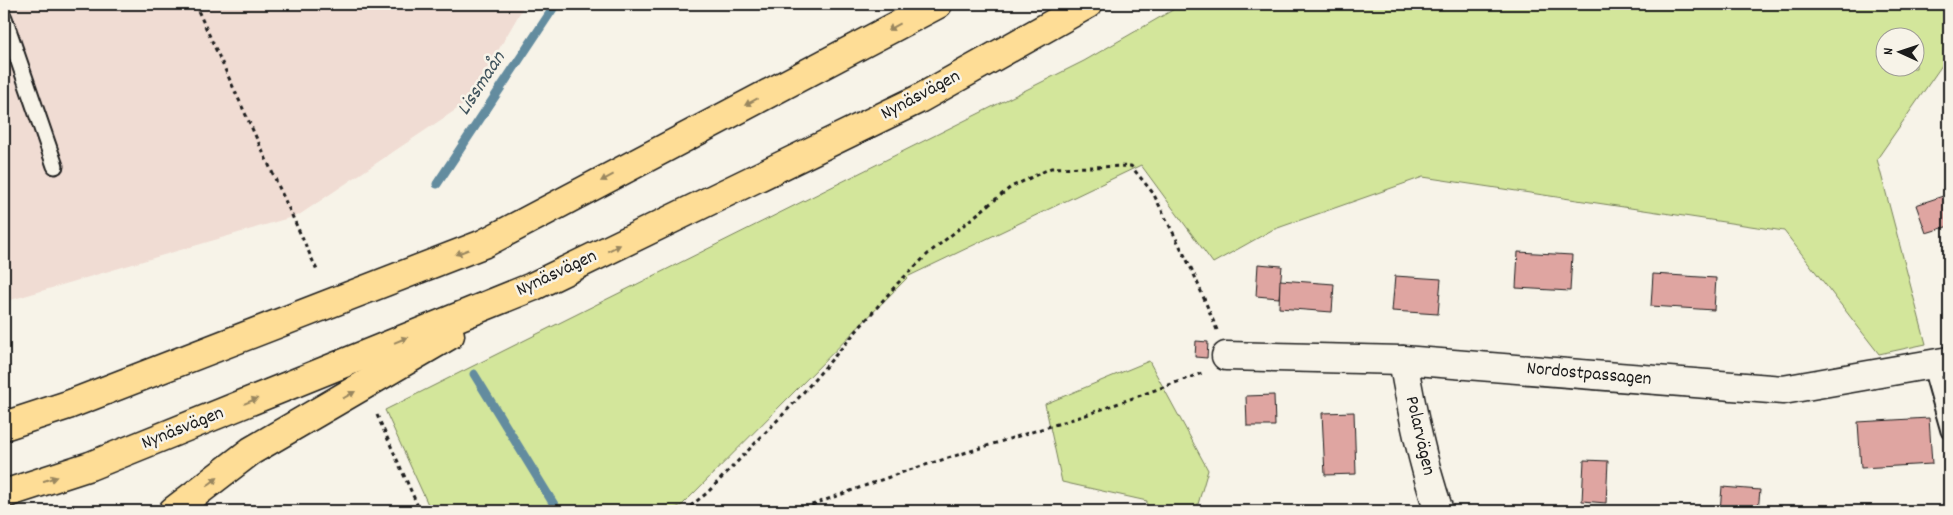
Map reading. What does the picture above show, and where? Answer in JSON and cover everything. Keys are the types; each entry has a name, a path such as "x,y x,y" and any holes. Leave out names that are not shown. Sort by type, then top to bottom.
{"highway":[{"path":"4,426 68,405 483,244 938,4"},
{"name":"Nynäsvägen","path":"4,494 90,466 532,287 919,99 1088,4"},
{"path":"173,511 251,452 532,287"}],"street":[{"name":"Nordostpassagen","path":"1226,356 1403,360 1783,390 1940,362"},
{"name":"Polarvägen","path":"1403,360 1414,422 1429,482 1439,511"}],"lane":[{"path":"4,18 55,166"},
{"path":"1940,362 1949,432"}],"path":[{"path":"195,4 317,270"},
{"path":"684,511 707,492 795,402 898,283 930,252 1011,188 1051,168 1131,166 1153,194 1193,272 1220,336 1226,356 1204,372 1082,416 902,472 809,506 788,511"},
{"path":"377,415 420,511"}],"shaded area":[{"path":"4,4 525,4 469,101 299,215 4,302"}],"green space":[{"path":"1183,4 1949,4 1949,55 1877,159 1926,344 1879,354 1784,231 1423,177 1272,230 1213,263 1141,165 909,276 682,505 669,511 431,511 385,410 1084,61"},
{"path":"1149,361 1208,470 1196,511 1146,511 1147,501 1062,482 1045,404"}],"building":[{"path":"1949,194 1949,226 1926,233 1916,205"},
{"path":"1518,252 1572,255 1570,291 1516,288"},
{"path":"1258,264 1282,266 1279,298 1256,296"},
{"path":"1653,274 1716,278 1714,310 1651,306"},
{"path":"1395,276 1441,279 1438,314 1392,311"},
{"path":"1280,280 1334,284 1332,312 1279,308"},
{"path":"1196,341 1208,342 1207,358 1195,357"},
{"path":"1274,395 1275,426 1247,426 1246,396"},
{"path":"1354,412 1356,474 1325,475 1322,413"},
{"path":"1929,418 1932,464 1861,468 1858,422"},
{"path":"1584,460 1608,461 1606,503 1582,501"},
{"path":"1722,487 1760,490 1758,511 1720,511"}],"waterway":[{"name":"Lissmaån","path":"437,184 556,4"},
{"name":"Lissmaån","path":"474,374 558,511"}]}
